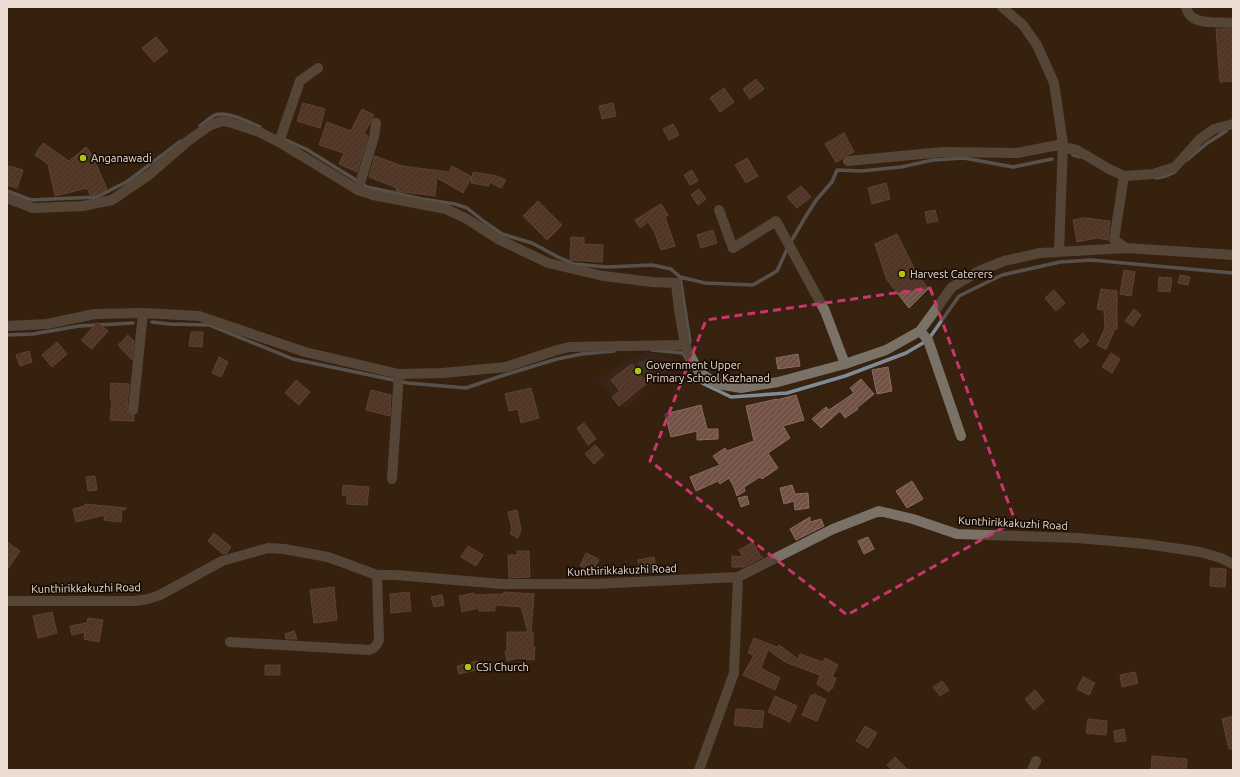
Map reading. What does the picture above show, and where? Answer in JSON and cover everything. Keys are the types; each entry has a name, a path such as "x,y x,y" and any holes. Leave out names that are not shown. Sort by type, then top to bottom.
{"street":[{"path":"1002,7 1023,25 1037,45 1054,83 1063,146 1059,252"},
{"path":"1186,7 1194,19 1205,22 1233,23"},
{"path":"279,142 300,81 318,68"},
{"path":"7,198 33,208 83,206 112,200 150,174 188,141 206,128 222,121 229,122 259,132 279,142 358,190 373,195 446,209 468,220 498,239 548,263 603,276 652,282 676,283 679,310 687,348 699,372 717,384 741,388 778,382 845,364 886,350 920,331 952,288 979,271 1004,261 1040,253 1126,248 1233,255"},
{"path":"358,190 374,138 376,123"},
{"path":"848,161 943,152 1017,154 1063,146 1077,150 1124,176 1153,174 1175,167 1200,139 1214,130 1233,124"},
{"path":"1124,176 1114,240 1126,248"},
{"path":"719,210 733,248 776,221 825,311 845,364"},
{"path":"7,326 47,324 95,314 199,316 305,352 399,374 443,373 513,366 545,353 570,347 687,348"},
{"path":"133,410 143,314"},
{"path":"920,331 928,340 961,436"},
{"path":"392,479 399,374"},
{"name":"Kunthirikkakuzhi Road","path":"7,601 135,601 148,599 160,595 222,561 268,548 284,549 328,557 377,575 502,584 594,584 738,577 833,529 879,511 913,519 958,534 1078,538 1146,544 1200,552 1221,558 1233,564"},
{"path":"230,642 303,647 372,649 378,644 379,640 377,575"},
{"path":"699,770 734,673 738,577"}],"highlighted area":[{"path":"930,288 1015,521 847,615 650,461 706,320"}],"shaded area":[{"name":"Government Upper Primary School Kazhanad","path":"648,351 676,361 626,408 597,381 626,361"}],"green space":[{"path":"650,358 661,364 646,378 636,363"}],"building":[{"path":"1216,29 1233,29 1233,81 1220,82"},
{"path":"156,37 168,51 154,62 142,48"},
{"path":"756,79 764,89 750,99 743,89"},
{"path":"724,88 734,102 720,112 710,98"},
{"path":"303,103 325,109 320,128 297,121"},
{"path":"613,103 616,116 602,119 599,106"},
{"path":"362,109 374,115 364,134 368,136 357,172 339,164 344,153 319,145 327,122 351,131"},
{"path":"673,124 679,135 669,140 663,129"},
{"path":"844,133 854,152 836,162 825,144"},
{"path":"43,143 69,161 86,147 95,158 94,159 107,189 91,197 87,188 55,196 48,164 35,155"},
{"path":"375,156 402,166 449,172 452,166 472,177 463,193 437,178 435,196 396,191 397,188 369,177"},
{"path":"747,158 758,176 746,183 735,165"},
{"path":"9,166 23,170 17,188 7,185 7,172"},
{"path":"692,170 698,181 690,185 684,175"},
{"path":"473,172 497,176 506,180 501,188 489,182 489,186 471,183"},
{"path":"886,183 890,199 872,204 868,188"},
{"path":"801,186 811,197 797,208 787,197"},
{"path":"699,189 706,199 698,205 691,195"},
{"path":"538,201 562,225 547,240 523,216"},
{"path":"661,204 668,215 665,217 675,246 661,250 655,233 648,222 640,228 635,220"},
{"path":"935,210 938,221 927,223 925,212"},
{"path":"1085,218 1110,221 1108,240 1097,238 1077,242 1073,220"},
{"path":"713,230 717,243 701,248 697,235"},
{"name":"Harvest Caterers","path":"897,234 914,268 928,289 909,308 887,280 875,244"},
{"path":"571,237 584,238 584,244 603,245 602,262 570,260"},
{"path":"1124,270 1135,272 1131,296 1120,294"},
{"path":"1180,275 1190,277 1188,285 1178,283"},
{"path":"1159,277 1172,278 1170,292 1158,291"},
{"path":"1101,289 1117,291 1117,329 1115,329 1106,349 1097,345 1105,328 1104,310 1097,309"},
{"path":"1054,290 1065,303 1056,311 1045,298"},
{"path":"1134,309 1141,315 1133,326 1125,321"},
{"path":"98,322 108,331 92,349 81,340"},
{"path":"191,332 203,332 202,347 189,346"},
{"path":"1083,333 1089,341 1080,348 1074,341"},
{"path":"128,335 134,341 132,360 118,345"},
{"path":"57,342 67,354 52,367 42,355"},
{"path":"29,351 32,362 20,366 16,355"},
{"path":"1111,353 1120,359 1112,373 1102,367"},
{"path":"798,354 800,366 778,369 776,358"},
{"path":"219,357 228,362 221,377 212,373"},
{"path":"632,364 647,383 619,406 612,397 620,391 611,380"},
{"path":"888,367 892,391 877,394 872,370"},
{"path":"861,379 874,394 857,408 858,409 845,418 840,411 821,428 812,419 826,407 829,410 854,393 850,388"},
{"path":"296,380 310,392 299,405 285,393"},
{"path":"111,383 129,384 127,410 129,415 134,416 134,421 110,420 112,399 110,399"},
{"path":"531,388 539,418 521,423 518,409 509,411 505,394"},
{"path":"371,390 391,395 390,416 366,410"},
{"path":"796,395 804,420 783,426 790,438 768,453 778,468 762,479 760,477 744,487 745,491 737,496 729,478 720,484 718,481 696,491 690,477 720,465 713,456 725,448 727,451 754,441 746,406"},
{"path":"701,405 707,429 718,429 718,439 697,440 697,431 671,437 665,414"},
{"path":"584,423 596,439 588,445 577,428"},
{"path":"595,445 604,455 594,464 585,454"},
{"path":"95,476 97,490 88,491 86,477"},
{"path":"912,481 923,499 907,508 896,491"},
{"path":"343,485 369,487 367,505 347,504 347,495 342,495"},
{"path":"792,485 795,494 808,493 809,508 795,510 794,501 784,504 780,488"},
{"path":"747,496 749,504 741,507 738,498"},
{"path":"85,504 126,509 122,510 121,522 104,520 105,515 76,522 73,509 85,506"},
{"path":"517,510 521,530 518,538 510,534 512,529 508,512"},
{"path":"810,517 810,522 821,519 824,526 796,540 790,529"},
{"path":"214,533 231,547 227,553 223,554 208,541"},
{"path":"868,537 874,549 864,554 858,541"},
{"path":"7,542 20,551 7,570"},
{"path":"753,542 761,557 763,557 744,567 732,567 732,556 743,557 739,550"},
{"path":"468,546 483,555 476,566 461,557"},
{"path":"517,551 529,551 530,577 509,578 508,555 517,555"},
{"path":"586,553 599,559 593,571 580,566"},
{"path":"654,557 657,571 641,575 638,560"},
{"path":"1211,568 1226,569 1225,587 1210,586"},
{"path":"334,587 337,620 314,623 310,590"},
{"path":"409,592 411,611 391,613 390,594"},
{"path":"504,592 534,594 531,632 533,632 533,647 535,647 534,660 518,658 507,661 505,651 507,651 507,632 528,632 521,607 495,605 495,611 479,611 479,608 462,612 459,596 474,593 474,595 503,594"},
{"path":"442,595 444,605 434,607 431,597"},
{"path":"52,612 57,633 38,638 33,616"},
{"path":"88,618 103,620 99,642 84,639 85,632 72,635 70,626 87,623"},
{"path":"294,631 297,639 286,639 285,634"},
{"path":"754,638 777,647 779,645 798,659 800,654 823,662 825,658 838,665 832,677 836,678 832,689 831,688 829,692 817,684 820,675 785,662 768,650 761,668 780,678 775,690 743,675 754,655 748,653"},
{"name":"CSI Church","path":"477,661 480,669 459,674 457,666"},
{"path":"265,665 280,665 280,675 265,675"},
{"path":"1135,672 1138,683 1122,687 1120,675"},
{"path":"1083,677 1095,683 1089,695 1077,689"},
{"path":"942,681 949,690 940,696 933,687"},
{"path":"1035,690 1044,701 1034,710 1025,699"},
{"path":"814,694 826,700 817,721 802,715 811,695 813,696"},
{"path":"775,696 797,706 790,722 768,712"},
{"path":"736,709 764,711 762,728 734,725"},
{"path":"1233,716 1233,749 1229,749 1222,719"},
{"path":"1088,719 1107,721 1106,735 1086,733"},
{"path":"865,726 877,733 868,748 856,741"},
{"path":"1124,729 1126,741 1115,742 1114,731"},
{"path":"1152,756 1187,759 1186,770 1151,770"},
{"path":"895,757 908,770 893,770 887,765"}],"waterway":[{"path":"200,126 213,116 224,114 236,117 260,127"},
{"path":"1187,160 1206,144 1226,131"},
{"path":"281,138 306,149 367,187 422,199 455,204 467,208 502,234 532,243 574,264 607,267 652,265 671,269 680,277 690,342 683,353 689,363"},
{"path":"7,191 31,200 97,197 128,181 181,141"},
{"path":"1073,155 1080,157"},
{"path":"680,277 705,283 753,285 777,271 790,243 806,216 817,199 832,182 837,170 861,171 901,167 933,160 964,158 1013,167 1052,159"},
{"path":"1156,178 1175,172"},
{"path":"696,374 702,383 731,397 787,393 845,376 906,353 928,340 959,296 1002,275 1060,262 1091,260 1233,273"},
{"path":"152,322 209,325 293,359 408,383 466,388 557,359 582,354 614,351"},
{"path":"7,335 33,334 79,326 133,323"},
{"path":"652,350 683,353"}],"place":[{"name":"Anganawadi","path":"83,158"},
{"name":"Harvest Caterers","path":"902,274"},
{"name":"Government Upper Primary School Kazhanad","path":"638,371"},
{"name":"CSI Church","path":"468,667"}]}
